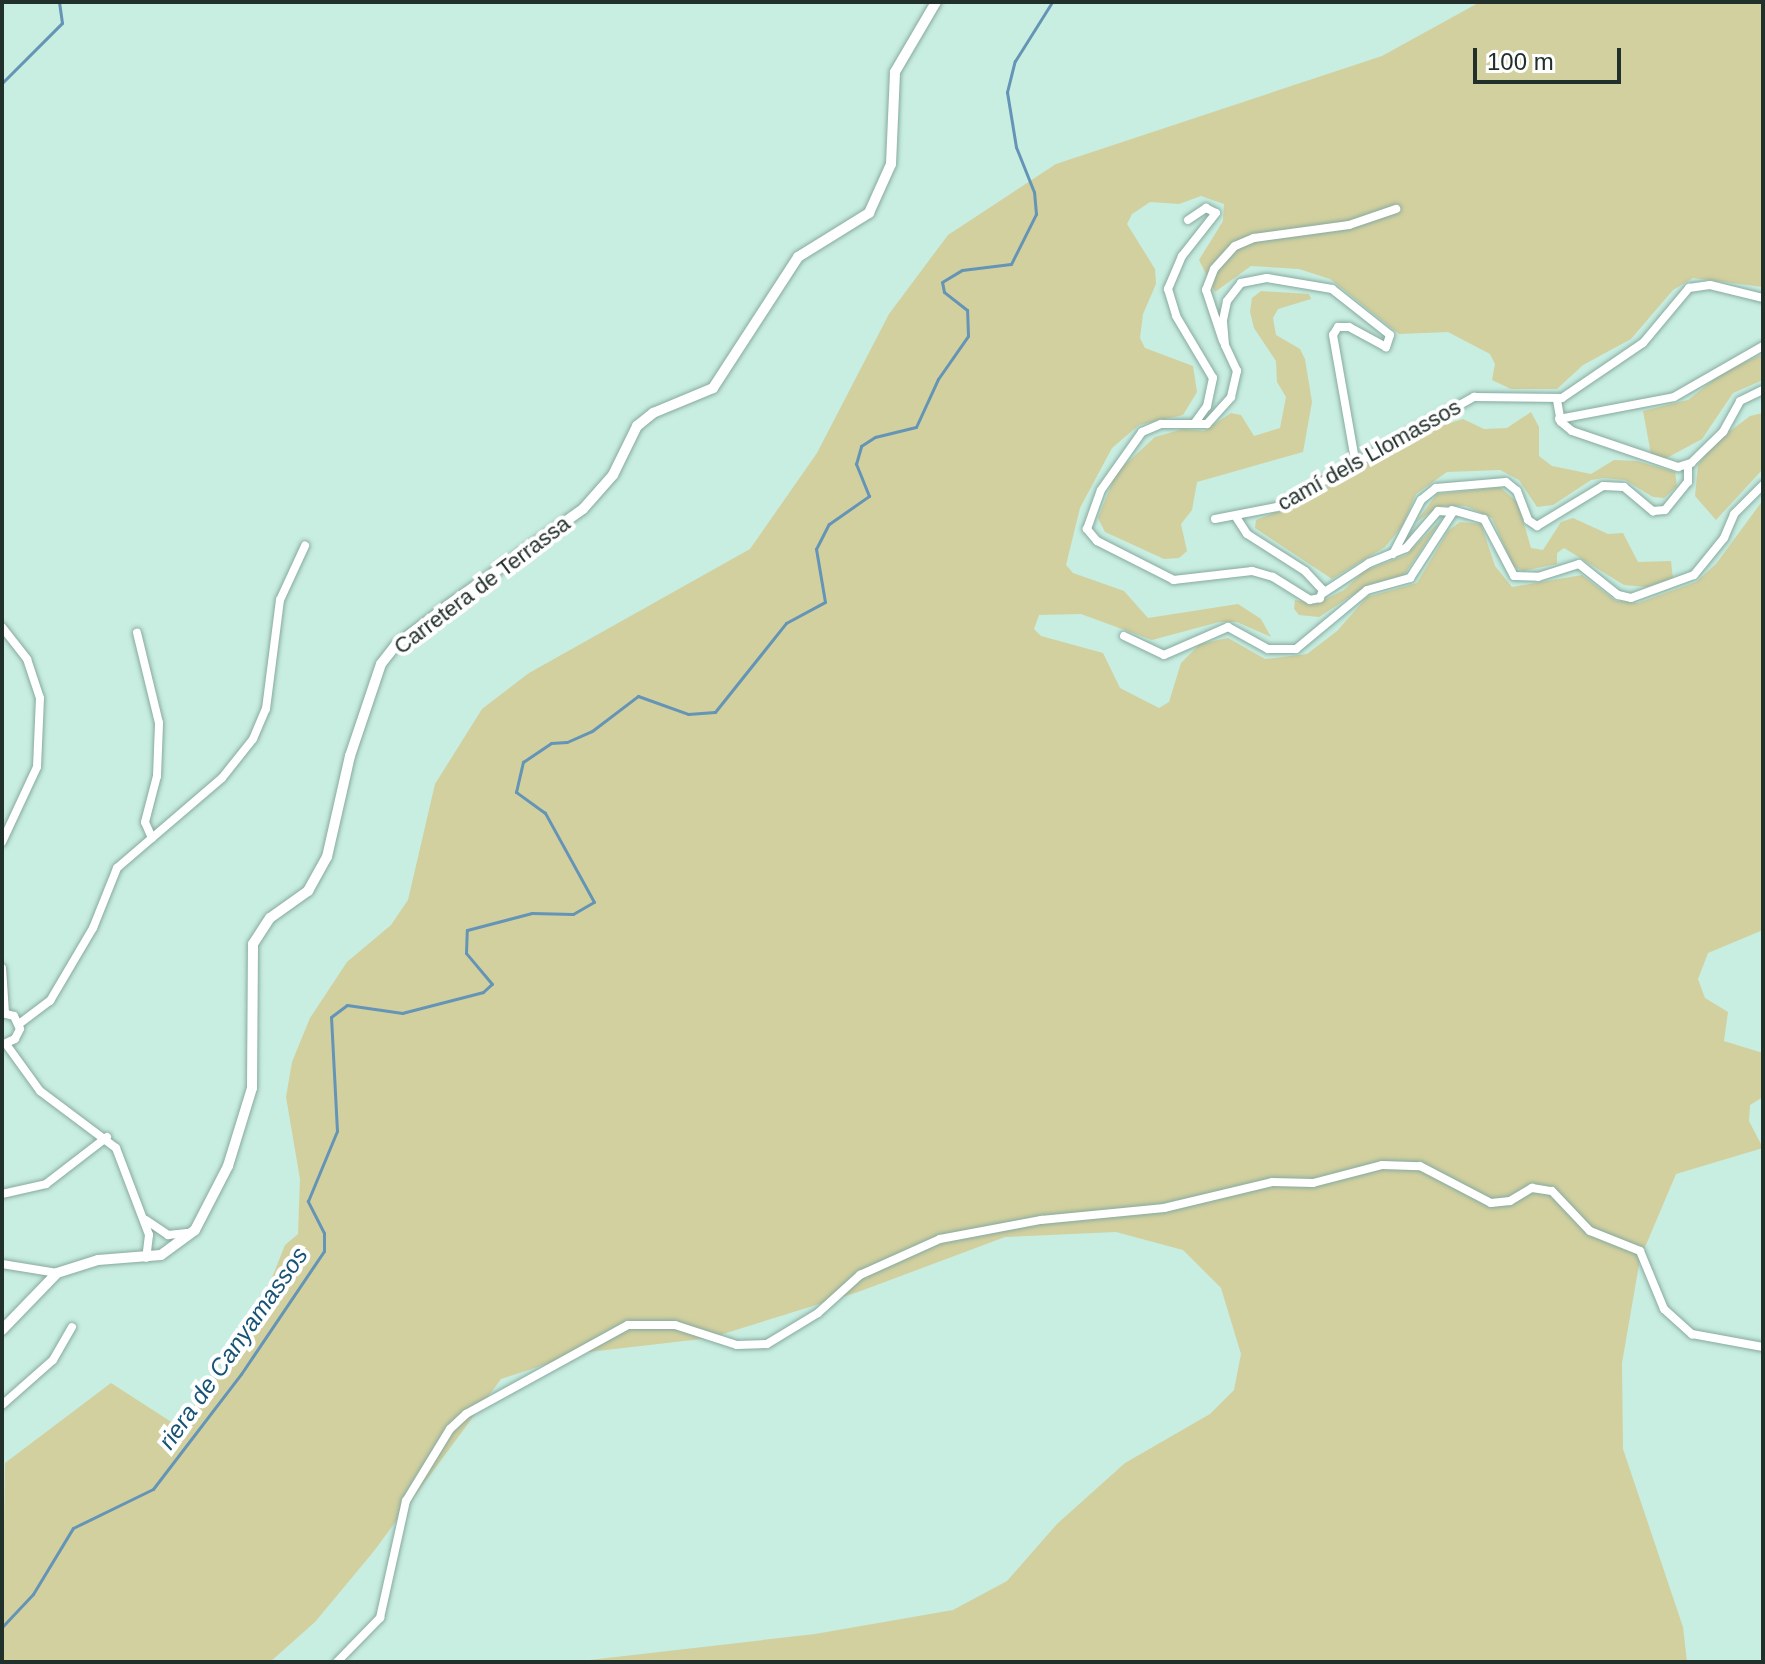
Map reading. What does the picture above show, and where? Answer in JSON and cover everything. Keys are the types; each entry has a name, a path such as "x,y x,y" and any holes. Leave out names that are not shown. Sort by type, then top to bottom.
{"street":[{"name":"Carretera de Terrassa","path":"2,1330 57,1273 98,1260 145,1258 174,1250 195,1230 228,1166 252,1088 253,944 270,918 308,891 327,857 350,756 381,664 396,645 583,509 613,475 637,426 653,413 713,388 798,257 869,213 891,164 895,72 936,2"},
{"path":"1188,220 1206,208 1216,213 1182,256 1168,289 1176,316 1213,378 1207,406 1193,425"},
{"path":"1396,209 1349,225 1254,238 1235,246 1214,269 1206,290 1208,308 1237,371 1233,392 1214,420 1193,425 1154,426 1138,436 1097,498 1088,520 1090,535 1178,581 1252,571 1273,577 1310,600 1369,563 1406,548 1438,511 1452,510 1484,519 1505,567 1517,578 1538,577 1579,564 1618,595 1631,598 1694,575 1724,538 1734,514 1763,485"},
{"path":"1225,345 1223,320 1230,294 1241,283 1260,278 1338,291 1389,332 1392,341 1386,347 1349,327 1338,327 1333,335 1355,460"},
{"path":"1763,298 1710,285 1689,288 1643,343 1557,400 1559,419 1572,431 1624,453 1667,466 1688,465 1723,432 1740,401 1763,390"},
{"path":"1559,419 1674,397 1763,346"},
{"name":"camí dels Llomassos","path":"1215,519 1277,507 1324,484 1355,460 1479,395 1557,400"},
{"path":"1392,555 1421,500 1436,488 1506,482 1517,491 1528,520 1537,526 1603,486 1624,487 1653,511 1662,512 1688,482 1688,465"},
{"path":"1124,636 1164,655 1211,631 1233,628 1268,649 1292,651 1367,590 1410,578 1436,534 1454,518 1452,510"},
{"path":"1236,517 1247,534 1291,559 1323,593"},
{"path":"145,1258 150,1245 142,1217 122,1160 107,1137 52,1102 18,1067 4,1044 18,1035 19,1024 50,1001 93,928 117,868 222,778 253,739 266,709 280,600 305,546"},
{"path":"2,627 27,659 40,698 37,767 2,842"},
{"path":"137,633 159,723 157,776 145,822 152,838"},
{"path":"2,968 3,1013 19,1024"},
{"path":"2,1194 46,1184 107,1137"},
{"path":"337,1662 380,1618 406,1501 450,1429 466,1414 628,1325 675,1325 737,1345 767,1344 812,1317 860,1275 940,1239 1041,1220 1164,1208 1272,1182 1323,1181 1382,1165 1420,1166 1491,1203 1510,1201 1532,1188 1556,1193 1590,1231 1644,1254 1671,1318 1699,1337 1745,1340 1763,1347"},
{"path":"142,1217 168,1235 195,1230"},
{"path":"2,1264 57,1273"},
{"path":"2,1405 53,1360 72,1327"}],"shaded area":[{"path":"1480,2 1763,2 1763,287 1693,278 1673,290 1631,339 1583,365 1557,389 1511,389 1492,380 1495,364 1490,354 1448,332 1399,334 1330,279 1299,269 1251,266 1215,292 1199,260 1223,221 1224,204 1201,196 1179,204 1150,202 1132,214 1127,224 1155,269 1156,284 1143,314 1140,338 1145,348 1193,366 1197,392 1183,415 1139,425 1112,448 1080,508 1066,565 1073,573 1124,591 1148,618 1238,604 1261,619 1271,637 1237,622 1219,622 1152,640 1081,614 1039,615 1034,629 1041,636 1103,653 1120,688 1159,708 1169,702 1181,663 1200,644 1228,638 1265,659 1307,654 1337,631 1367,597 1417,583 1448,531 1460,522 1481,524 1495,566 1512,587 1582,575 1616,601 1638,603 1696,582 1716,564 1763,500 1763,930 1708,953 1698,979 1705,998 1728,1012 1724,1041 1763,1053 1763,1097 1750,1105 1749,1121 1763,1148 1676,1174 1640,1259 1622,1363 1623,1449 1683,1627 1687,1662 572,1662 815,1634 953,1610 1007,1581 1057,1524 1125,1463 1210,1414 1234,1390 1241,1354 1221,1288 1183,1250 1116,1232 1005,1237 858,1292 710,1338 580,1353 501,1379 374,1551 315,1622 270,1662 2,1662 5,1463 111,1383 176,1425 203,1396 254,1323 285,1245 298,1234 300,1179 286,1097 292,1062 310,1018 347,962 391,925 408,900 435,784 482,709 529,673 750,549 817,453 889,314 948,235 1056,164 1382,56"},
{"path":"1261,291 1309,294 1311,299 1278,309 1273,318 1276,335 1300,349 1305,359 1312,402 1303,452 1197,482 1192,510 1181,524 1187,551 1179,558 1164,559 1105,532 1098,518 1116,473 1155,437 1183,429 1204,431 1231,413 1241,415 1254,436 1280,428 1286,397 1277,382 1276,361 1254,328 1250,312 1252,298"},
{"path":"1763,354 1763,380 1733,393 1702,439 1663,460 1651,454 1643,411 1688,400 1725,371"},
{"path":"1531,412 1539,427 1539,456 1552,466 1591,474 1614,460 1637,461 1675,472 1677,486 1664,498 1653,497 1625,480 1604,478 1591,480 1553,505 1537,507 1519,480 1500,470 1447,472 1416,494 1403,525 1385,547 1332,579 1255,528 1256,520 1314,497 1352,467 1440,426 1463,419 1484,429 1507,428"},
{"path":"1763,413 1763,469 1716,520 1695,496 1698,465 1713,444 1750,416"},
{"path":"1500,487 1518,503 1531,548 1543,550 1561,522 1573,518 1608,534 1623,533 1638,562 1671,561 1673,579 1646,587 1624,585 1564,548 1557,553 1557,564 1523,571 1513,566 1492,518 1466,506 1440,506 1416,522 1437,494"},
{"path":"1441,520 1404,575 1368,585 1319,617 1299,615 1294,609 1295,600 1316,604 1344,590 1364,571 1406,555"}],"waterway":[{"path":"2,83 62,23 59,2"},
{"name":"riera de Canyamassos","path":"2,1627 33,1594 73,1528 153,1489 241,1374 324,1251 324,1233 308,1201 337,1131 331,1017 347,1005 402,1013 483,992 492,984 466,953 467,930 532,913 573,914 594,902 545,813 516,792 523,762 551,743 567,742 592,731 638,696 688,714 715,712 786,623 825,602 816,549 829,524 869,496 856,464 861,446 875,437 916,427 938,379 968,336 967,310 944,292 942,282 962,270 1011,264 1036,214 1034,192 1016,147 1007,92 1015,61 1052,2"}]}
